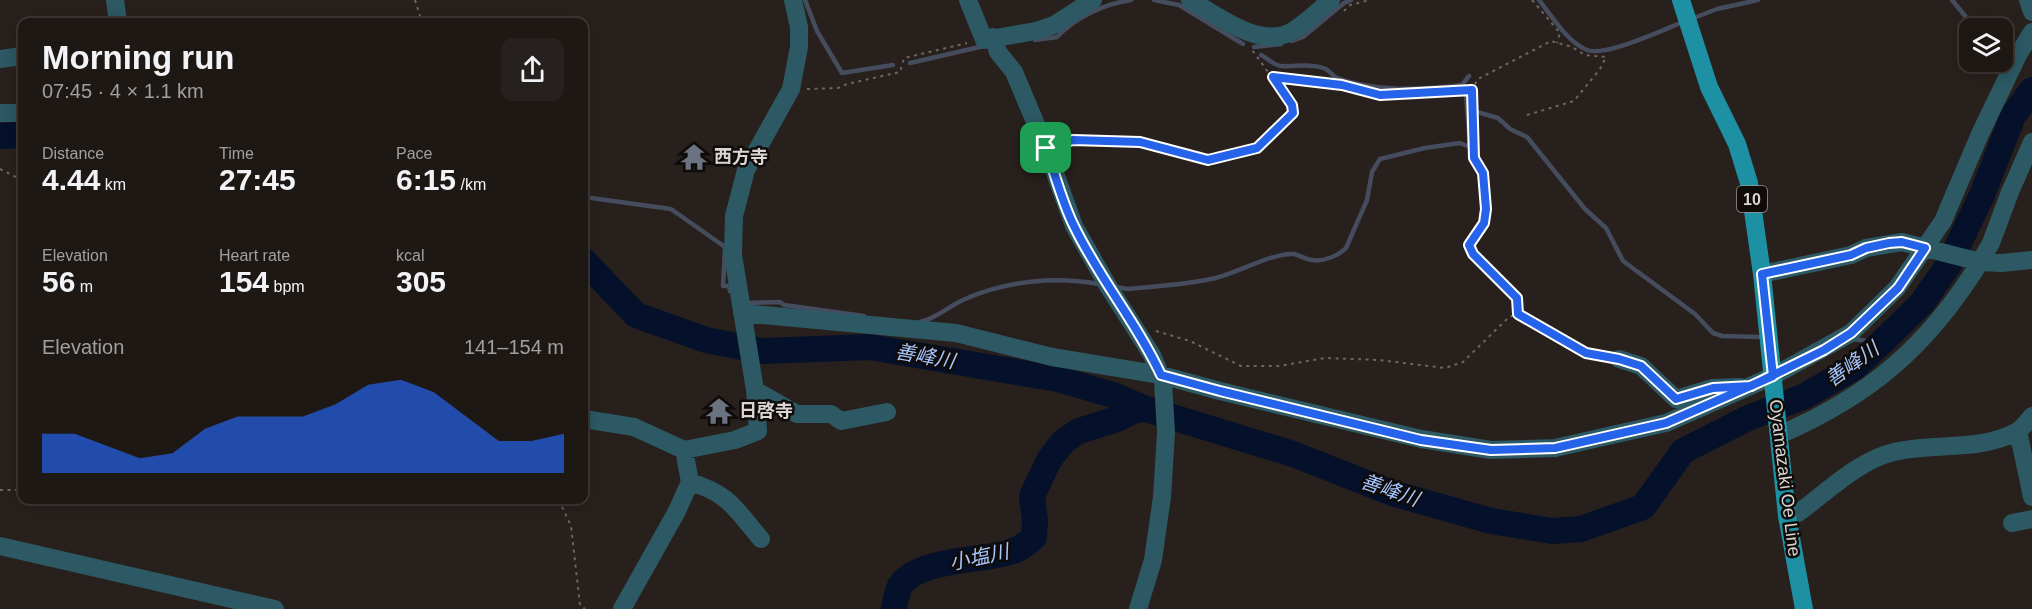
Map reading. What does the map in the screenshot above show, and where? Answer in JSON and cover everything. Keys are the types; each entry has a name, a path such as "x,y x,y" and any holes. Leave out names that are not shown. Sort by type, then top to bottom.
{"main road":[{"name":"Oyamazaki Oe Line","path":"1685,13 1709,87 1737,144 1749,183 1762,274 1787,516 1804,609"}],"street":[{"path":"115,0 117,18"},
{"path":"588,420 634,428 684,450 735,440 758,431 755,390 733,255 734,216 747,170 790,90 799,48 799,27 793,0"},
{"path":"968,0 988,38 1014,72 1046,148 1074,226 1152,356 1162,378 1166,432 1162,497 1153,560 1138,609"},
{"path":"988,38 1036,31 1054,25 1093,0"},
{"path":"1190,0 1253,35 1272,37 1290,32 1331,0"},
{"path":"2028,0 2032,12"},
{"path":"742,317 956,333 1052,357 1220,391 1421,440 1491,450 1555,448 1666,423 1751,386 1773,379 1851,333 1898,288 1928,249 1943,221 1980,134 2025,43"},
{"path":"0,59 18,57"},
{"path":"0,113 18,113"},
{"path":"1779,433 1804,425 1868,388 1931,330 1959,295 1977,261 1991,243 2032,142"},
{"path":"1762,274 1851,255 1866,248 1902,242 1977,261 2002,263 2032,260"},
{"path":"1619,359 1641,366 1676,399 1713,388 1751,386"},
{"path":"755,390 797,414 831,414 841,421 887,412"},
{"path":"1787,516 1798,513 1862,465 1894,452 1964,446 1997,440 2018,431 2032,416"},
{"path":"2018,431 2032,497"},
{"path":"622,609 677,511 690,482 684,450"},
{"path":"690,482 712,488 734,504 760,539"},
{"path":"2012,523 2032,519"},
{"path":"0,546 276,609"}],"path":[{"path":"415,0 421,18"},
{"path":"1532,0 1560,33 1557,43"},
{"path":"1046,148 1073,140 1140,142 1208,160 1257,148 1293,113 1292,105 1273,77 1253,54 1249,43 1249,33"},
{"path":"790,90 838,88 900,72 904,57 988,38"},
{"path":"1518,314 1517,298 1473,254 1469,245 1484,223 1486,209 1483,173 1474,158 1472,90 1478,79 1551,41 1572,47 1586,55 1606,57 1600,69 1574,101 1527,115"},
{"path":"1273,77 1342,85 1380,95 1472,90"},
{"path":"0,169 18,178"},
{"path":"1133,325 1190,341 1241,366 1279,366 1325,358 1379,360 1445,368 1463,362 1509,317 1518,314 1586,353 1619,359"},
{"path":"0,490 18,490"},
{"path":"561,504 571,526 580,605 585,609"}],"waterway":[{"path":"805,0 817,31 842,73 893,65"},
{"path":"1035,40 1057,37 1073,23 1091,12 1131,0"},
{"path":"1154,0 1179,5 1243,44"},
{"path":"1292,41 1303,37 1344,3 1351,0"},
{"path":"1539,0 1566,35 1587,50 1607,50 1683,22"},
{"path":"1691,19 1717,9 1758,0"},
{"path":"1952,0 1967,18"},
{"path":"1254,47 1281,44"},
{"path":"910,63 984,46"},
{"path":"1261,55 1279,66 1318,67 1327,70 1337,78 1352,83 1383,88 1415,89 1462,85 1469,76"},
{"name":"善峰川","path":"588,265 636,315 706,340 763,351 870,347 1058,379 1113,395 1146,409 1293,454 1392,493 1491,521 1552,531 1581,529 1643,507 1683,451 1746,419 1805,396 1855,367 1881,343 1922,303 1949,264 1982,195 2013,116 2032,90"},
{"path":"1115,287 1128,289 1201,281 1220,277 1285,254 1316,260 1339,254 1346,248 1367,200 1372,172 1380,159 1425,148 1460,143 1470,147 1466,95"},
{"path":"1477,112 1498,118 1510,129 1527,137 1585,209 1606,228 1623,261 1695,314 1713,333 1722,336 1759,337"},
{"name":"善峰川","path":"0,136 18,135"},
{"path":"588,198 671,209 725,247 723,286 729,286 730,291"},
{"path":"920,322 932,318 965,299 1014,284 1048,280 1098,284"},
{"path":"745,303 780,302 784,305 864,316"},
{"path":"1853,339 1881,343"},
{"name":"小塩川","path":"894,609 900,586 908,577 920,571 951,562 1010,552 1029,542 1034,537 1032,496 1049,460 1064,441 1079,431 1117,419 1135,410 1146,409"}],"place":[{"name":"西方寺","path":"694,157"},
{"name":"日啓寺","path":"719,411"}],"route":[{"path":"1046,148 1073,140 1140,142 1208,160 1257,148 1293,113 1292,105 1273,77 1342,85 1380,95 1472,90 1474,158 1483,173 1486,209 1484,223 1469,245 1473,254 1517,298 1518,314 1586,353 1641,366 1676,399 1713,388 1751,386 1773,376 1824,350 1851,333 1898,288 1925,248 1902,242 1889,243 1866,248 1851,255 1762,274 1773,376 1751,386 1666,423 1555,448 1491,450 1421,440 1161,375 1152,356 1074,226 1046,148"}]}
